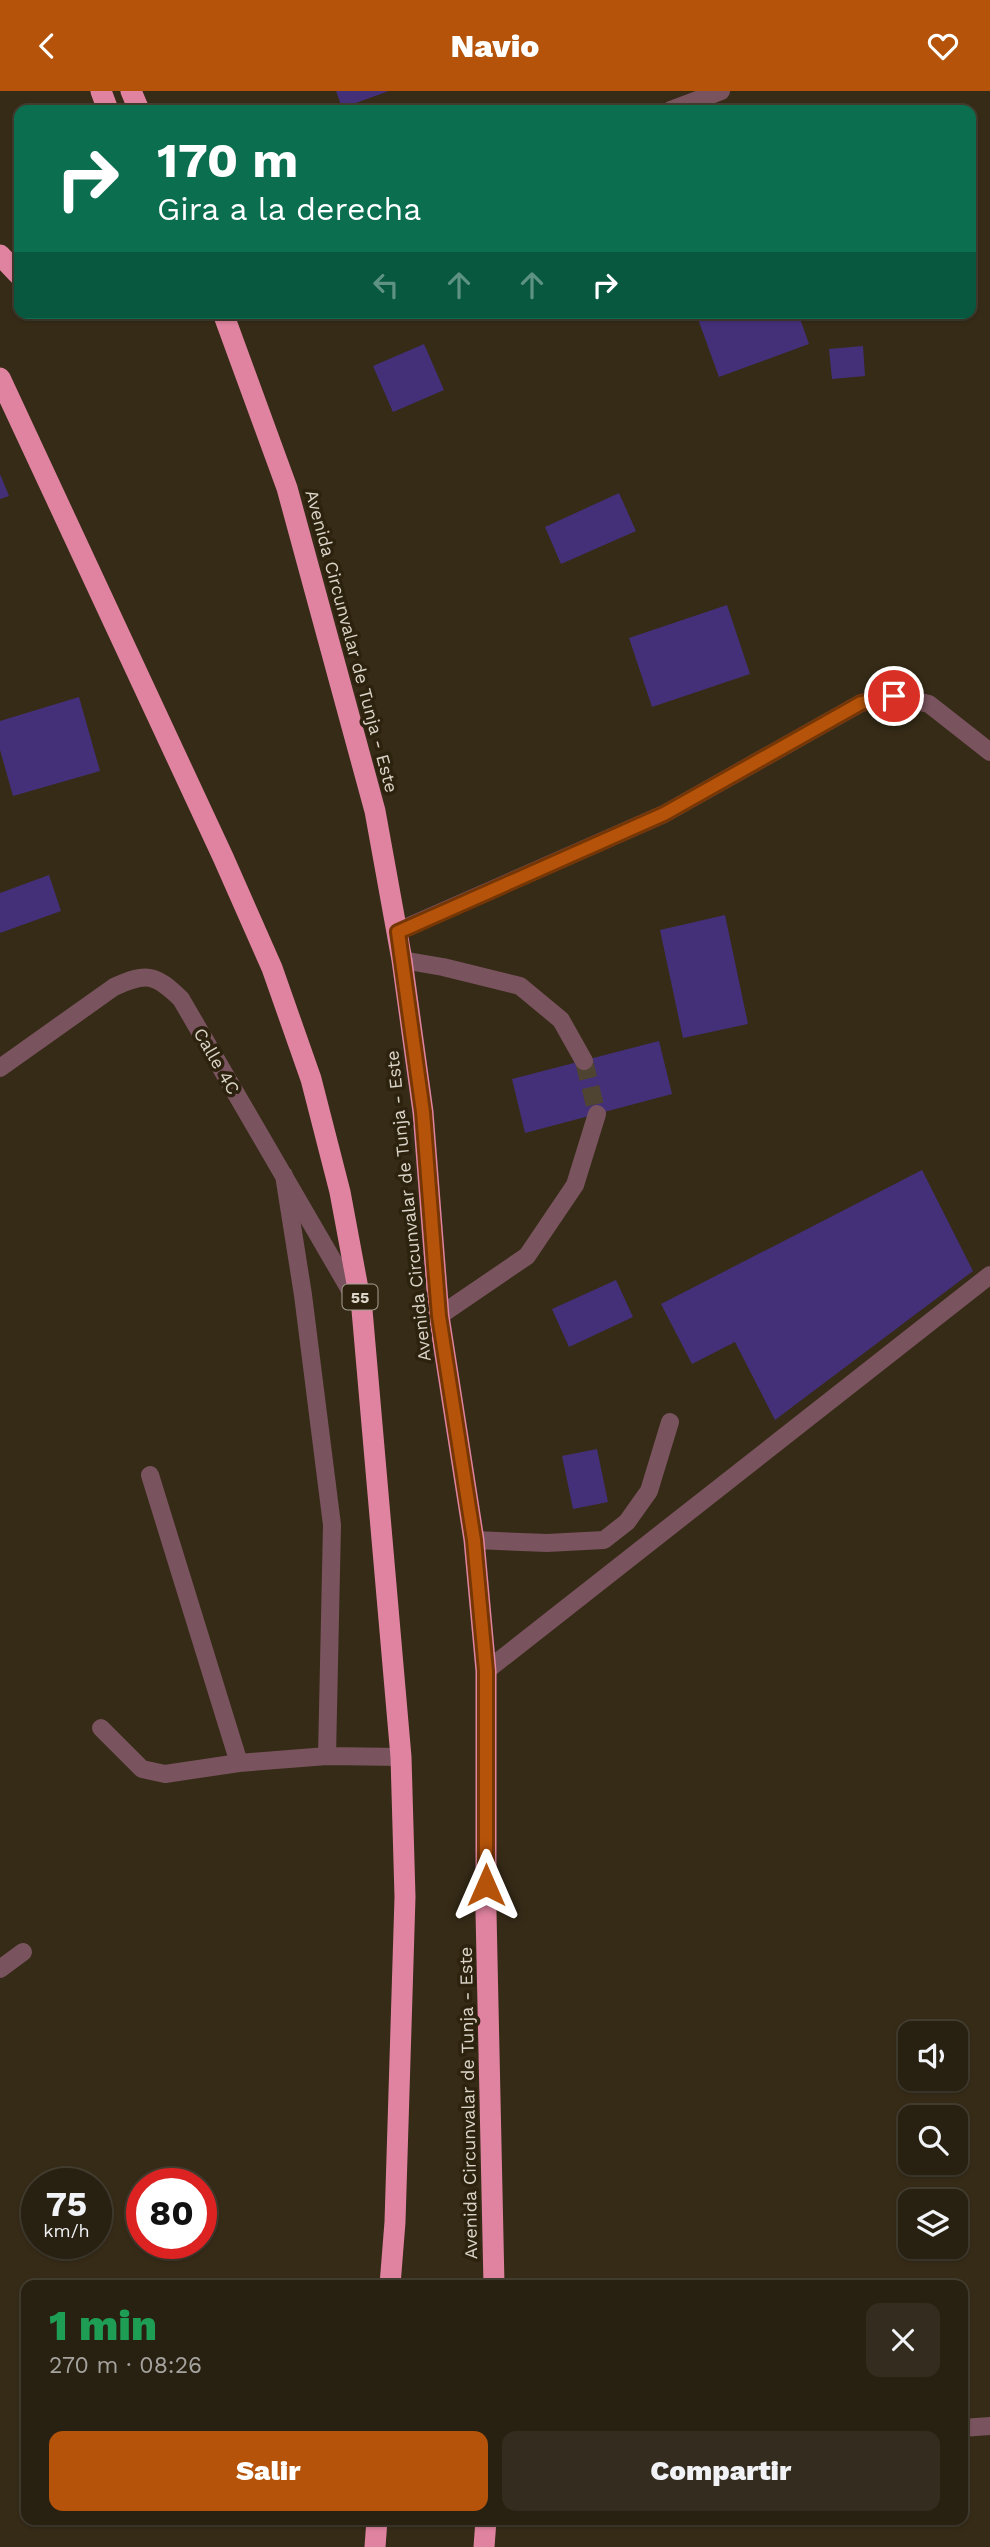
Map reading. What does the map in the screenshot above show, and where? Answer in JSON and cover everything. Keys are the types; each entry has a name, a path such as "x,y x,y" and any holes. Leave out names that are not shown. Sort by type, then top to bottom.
{"highway":[{"path":"0,255 14,270"},
{"name":"Avenida Circunvalar de Tunja - Este","path":"225,319 287,488 374,811 398,932 423,1112 439,1316 474,1540 486,1671 486,1912 494,2280"},
{"name":"55","path":"0,378 272,968 310,1079 337,1179 362,1310 401,1757 405,1897 395,2222 390,2280"},
{"path":"375,2547 377,2525"},
{"path":"484,2547 486,2525"}],"street":[{"path":"684,105 721,91"},
{"path":"398,932 664,814 861,703 894,696 929,704 990,752"},
{"path":"402,960 520,986 561,1020 584,1061"},
{"name":"Calle 4C","path":"0,1068 114,987 132,979 149,976 164,983 181,999 362,1310"},
{"path":"439,1316 527,1256 575,1185 597,1114"},
{"path":"284,1175 303,1295 332,1525 327,1756"},
{"path":"486,1671 990,1275"},
{"path":"474,1540 547,1543 604,1540 627,1522 649,1492 670,1422"},
{"path":"150,1475 239,1763"},
{"path":"101,1728 142,1769 165,1774 239,1763 327,1756 401,1757"},
{"path":"0,1969 23,1952"},
{"path":"968,2428 990,2426"}],"building":[{"path":"336,91 389,91 350,105 341,105"},
{"path":"698,319 800,319 809,344 719,377"},
{"path":"424,344 444,390 393,412 373,366"},
{"path":"863,346 865,376 832,379 829,349"},
{"path":"0,474 9,496 0,499"},
{"path":"619,493 636,531 561,564 545,527"},
{"path":"727,605 750,674 652,707 629,638"},
{"path":"79,697 100,771 13,796 0,750 0,721"},
{"path":"49,875 61,911 0,933 0,893"},
{"path":"725,915 748,1024 683,1038 660,930"},
{"path":"659,1041 672,1094 525,1133 512,1079"},
{"path":"922,1170 973,1271 775,1420 735,1342 692,1364 661,1304"},
{"path":"616,1280 633,1317 569,1347 552,1309"},
{"path":"597,1449 608,1502 573,1509 562,1456"}],"tunnel":[{"path":"584,1061 597,1114"}],"route":[{"path":"486,1885 486,1671 474,1540 439,1316 423,1112 398,932 664,814 861,703 894,696"}]}
